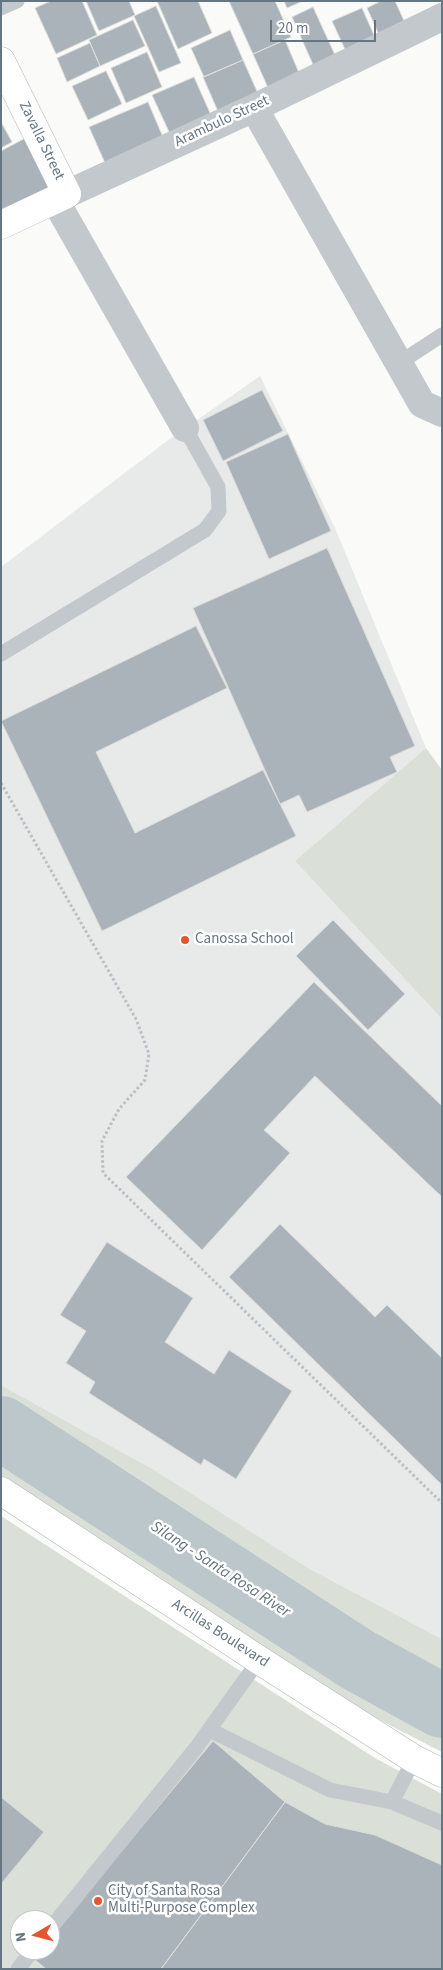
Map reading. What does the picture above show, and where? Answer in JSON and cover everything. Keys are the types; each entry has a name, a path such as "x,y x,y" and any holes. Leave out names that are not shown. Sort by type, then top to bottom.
{"main road":[{"name":"Zavalla Street","path":"1,61 61,197"},
{"name":"Arambulo Street","path":"1,225 61,197"},
{"name":"Arcillas Boulevard","path":"1,1491 259,1660 414,1759 442,1773"}],"street":[{"name":"Arambulo Street","path":"61,197 254,108 442,17"},
{"path":"254,108 422,404 442,413"},
{"path":"61,197 186,428"}],"lane":[{"path":"1,8 17,1"},
{"path":"399,363 442,335"},
{"path":"1,654 205,530 219,511 218,487 186,428"},
{"path":"60,1917 210,1730 259,1660"},
{"path":"210,1730 330,1790 392,1802 442,1823"},
{"path":"392,1802 414,1759"}],"path":[{"path":"2,786 136,1019 149,1054 145,1080 119,1109 102,1142 103,1173 442,1503"}],"shaded area":[{"name":"Canossa School","path":"260,376 335,528 426,748 295,861 442,1019 442,1639 308,1568 156,1471 1,1385 1,567 167,441"},
{"path":"426,748 442,770 442,1019 295,861"},
{"path":"1,1385 156,1471 308,1568 442,1639 442,1752 376,1718 66,1524 1,1479"},
{"path":"1,1516 375,1758 442,1794 442,1969 1,1969"}],"building":[{"path":"51,1 82,1 97,35 56,54 35,8"},
{"path":"86,1 129,1 135,15 99,31"},
{"path":"157,1 198,1 212,33 178,49"},
{"path":"229,1 275,1 291,37 253,54"},
{"path":"284,1 303,1 287,8"},
{"path":"381,1 395,1 415,45 389,57 367,8"},
{"path":"156,6 181,63 159,72 134,16"},
{"path":"313,7 345,77 323,87 292,17"},
{"path":"362,8 384,58 355,71 332,21"},
{"path":"133,20 145,46 100,66 89,40"},
{"path":"230,30 243,60 204,77 191,48"},
{"path":"285,40 308,94 277,108 253,54"},
{"path":"90,43 100,66 67,82 57,58"},
{"path":"147,52 162,87 126,103 111,68"},
{"path":"243,60 260,98 220,116 203,77"},
{"path":"106,71 122,104 88,120 72,86"},
{"path":"194,77 218,131 177,149 152,95"},
{"path":"148,102 168,149 110,174 89,127"},
{"path":"1,122 12,142 1,148"},
{"path":"35,133 65,188 1,222 1,151"},
{"path":"262,390 283,431 223,461 203,420"},
{"path":"288,434 331,531 269,559 226,462"},
{"path":"327,548 415,746 390,757 397,772 307,812 299,795 280,804 193,608"},
{"path":"196,626 227,688 96,752 135,833 263,770 296,836 102,931 1,721"},
{"path":"333,920 405,994 368,1030 296,956"},
{"path":"314,982 442,1106 442,1197 315,1076 264,1130 290,1153 202,1250 126,1177"},
{"path":"280,1224 375,1317 387,1305 442,1358 442,1485 229,1277"},
{"path":"107,1242 193,1298 165,1342 214,1374 229,1350 292,1391 236,1479 204,1459 201,1465 89,1393 95,1382 66,1363 86,1331 60,1315"},
{"path":"213,1741 285,1802 161,1969 46,1969 35,1960 60,1960 60,1925"},
{"path":"1,1797 44,1832 1,1884"},
{"path":"285,1802 325,1824 375,1835 442,1865 442,1969 161,1969"}],"waterway":[{"name":"Silang - Santa Rosa River","path":"1,1428 358,1660 442,1706"}],"place":[{"name":"Canossa School","path":"185,940"},
{"name":"City of Santa Rosa Multi-Purpose Complex","path":"98,1901"}]}
